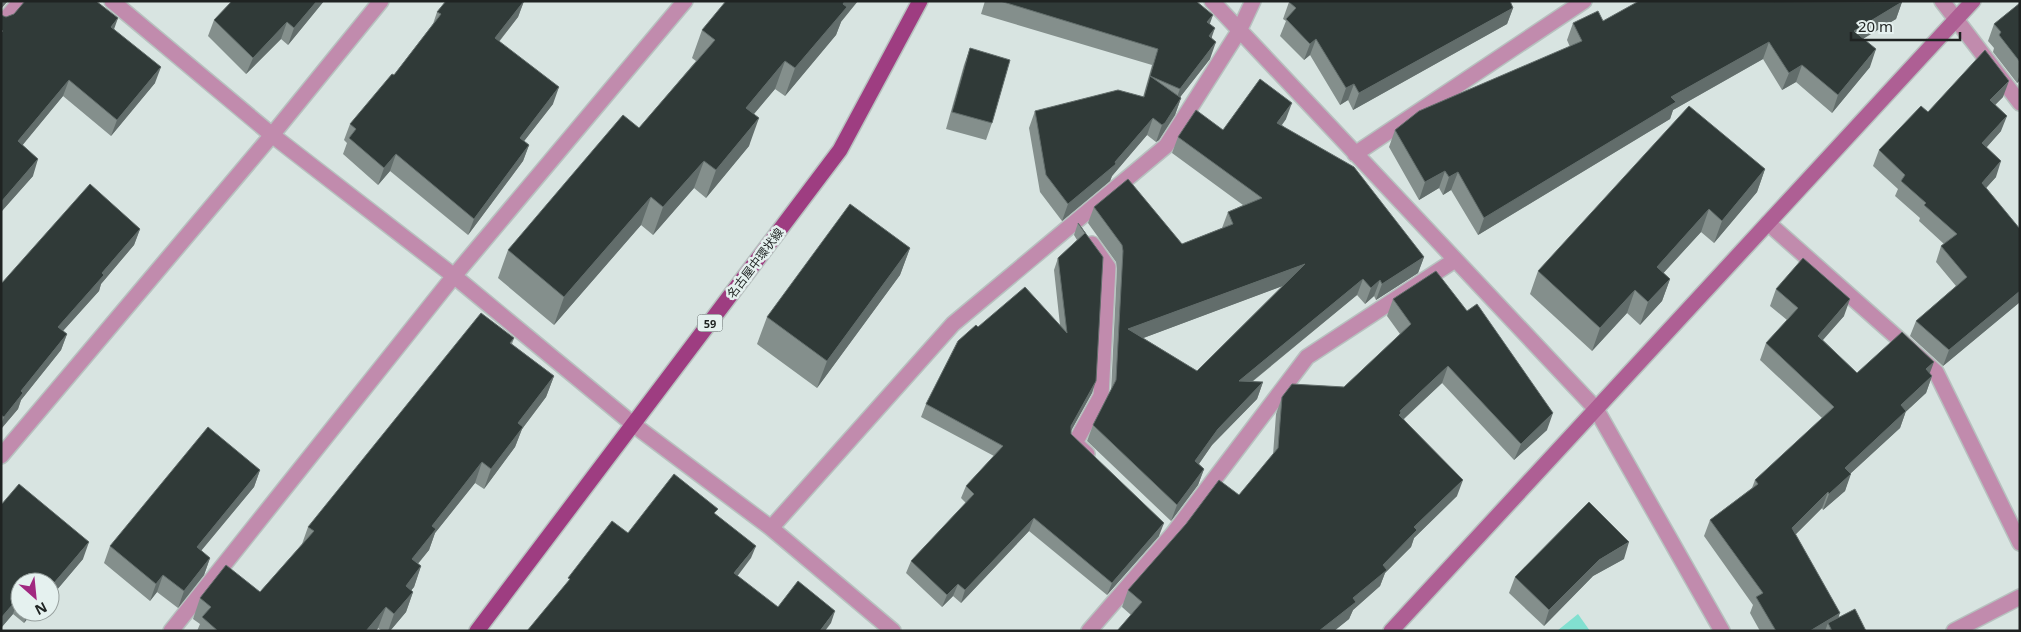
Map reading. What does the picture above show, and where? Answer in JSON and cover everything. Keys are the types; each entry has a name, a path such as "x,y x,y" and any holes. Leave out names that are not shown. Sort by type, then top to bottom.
{"main road":[{"name":"名古屋中環状線","path":"477,631 840,150 920,1"}],"street":[{"path":"1,24 21,1"},
{"path":"112,1 272,135 454,276 634,424 771,528 885,628"},
{"path":"1,456 272,135 381,1"},
{"path":"172,631 454,276 684,1"},
{"path":"1212,1 1596,409 1722,631"},
{"path":"771,528 953,324 1166,146 1239,30 1253,1"},
{"path":"1355,154 1584,1"},
{"path":"1942,1 2020,103"},
{"path":"1391,631 1973,1"},
{"path":"1076,222 1108,267 1101,396 1075,443 1096,462"},
{"path":"1768,223 1936,372 2020,543"},
{"path":"1089,631 1307,356 1455,260"},
{"path":"1954,631 2020,597"}],"green space":[{"path":"1578,614 1590,631 1557,631"}],"building":[{"path":"25,1 96,1 118,18 111,27 161,67 117,120 69,80 18,141 38,159 1,202 1,33 3,31 1,30 1,15 6,17 14,14"},
{"path":"232,1 317,1 294,28 287,22 253,58 214,20"},
{"path":"446,1 524,1 495,38 559,87 520,138 529,145 474,219 396,154 384,168 349,138 356,129 350,124 392,74 394,75 441,14 437,12"},
{"path":"726,1 845,1 843,4 847,7 795,68 785,61 746,108 759,118 716,170 704,161 663,207 651,197 564,297 508,250 623,115 639,128 715,40 702,30"},
{"path":"1000,1 1196,1 1213,15 1207,22 1215,28 1209,36 1216,42 1180,89 1150,76 1158,49"},
{"path":"1290,1 1510,1 1513,8 1359,93 1354,84 1346,88 1316,39 1310,44 1286,19 1296,8"},
{"path":"1639,1 1902,2 1854,31 1876,49 1838,95 1802,65 1789,73 1769,42 1671,97 1676,102 1484,218 1458,172 1449,177 1445,171 1425,182 1395,130 1419,111 1582,41 1573,23 1598,11 1603,21"},
{"path":"2020,3 2020,62 1999,35 2001,32 1994,24"},
{"path":"970,48 1010,60 992,123 952,112"},
{"path":"1985,50 2009,81 1990,100 2007,116 1982,143 2001,161 1982,183 2020,229 2020,291 1949,350 1916,321 1967,277 1941,246 1957,234 1924,205 1926,203 1901,181 1905,175 1879,150 1921,106 1928,112"},
{"path":"1150,76 1181,98 1165,123 1162,125 1153,118 1115,162 1116,164 1068,204 1046,175 1035,111 1118,90 1144,97"},
{"path":"1260,79 1292,103 1277,123 1354,167 1424,257 1382,284 1380,280 1371,288 1363,279 1239,381 1263,382 1218,429 1195,461 1204,469 1177,505 1093,425 1116,380 1123,251 1122,245 1094,207 1128,179 1182,244 1233,224 1228,212 1262,198 1178,137 1196,110 1223,130","holes":["1305,264 1197,371 1128,329"]},
{"path":"1689,106 1765,169 1722,221 1709,209 1657,267 1670,279 1648,302 1635,290 1600,328 1538,271"},
{"path":"90,184 140,229 102,273 104,275 58,327 67,334 21,391 23,393 4,417 1,415 1,284"},
{"path":"850,204 910,248 827,361 767,317"},
{"path":"1078,223 1103,257 1096,381 1071,426 1071,434 1164,523 1112,583 1034,518 965,590 958,584 947,595 911,561 974,494 966,486 1003,446 926,404 958,341 976,325 978,327 1025,287 1067,333 1058,258 1085,233"},
{"path":"1803,258 1850,299 1818,336 1857,373 1902,332 1934,362 1926,369 1932,376 1901,405 1906,411 1845,468 1851,474 1829,494 1828,492 1792,528 1840,613 1810,631 1776,631 1756,597 1763,593 1710,520 1758,484 1755,480 1834,407 1766,343 1798,308 1776,289"},
{"path":"1436,271 1467,311 1477,304 1553,413 1521,444 1448,366 1400,411 1399,415 1463,480 1414,527 1417,530 1383,565 1387,570 1353,598 1356,602 1319,631 1117,631 1142,602 1128,590 1186,524 1219,480 1239,495 1278,448 1282,397 1292,384 1344,387 1411,324 1393,299"},
{"path":"481,313 514,338 510,343 554,376 518,423 523,427 491,469 482,462 432,526 436,529 412,559 421,566 406,586 413,592 394,614 386,607 366,631 218,631 202,617 211,607 200,598 226,565 260,592 314,531 308,527"},
{"path":"208,427 260,470 197,547 210,558 184,591 163,575 156,584 110,546"},
{"path":"674,474 718,509 714,513 756,546 734,573 778,607 798,581 835,611 820,631 527,631 570,579 568,578 612,521 628,533"},
{"path":"19,484 89,542 60,576 60,572 10,572 10,608 1,618 1,505"},
{"path":"1589,502 1629,542 1599,560 1549,610 1515,577"},
{"path":"1855,609 1866,631 1832,631 1828,623"}]}
